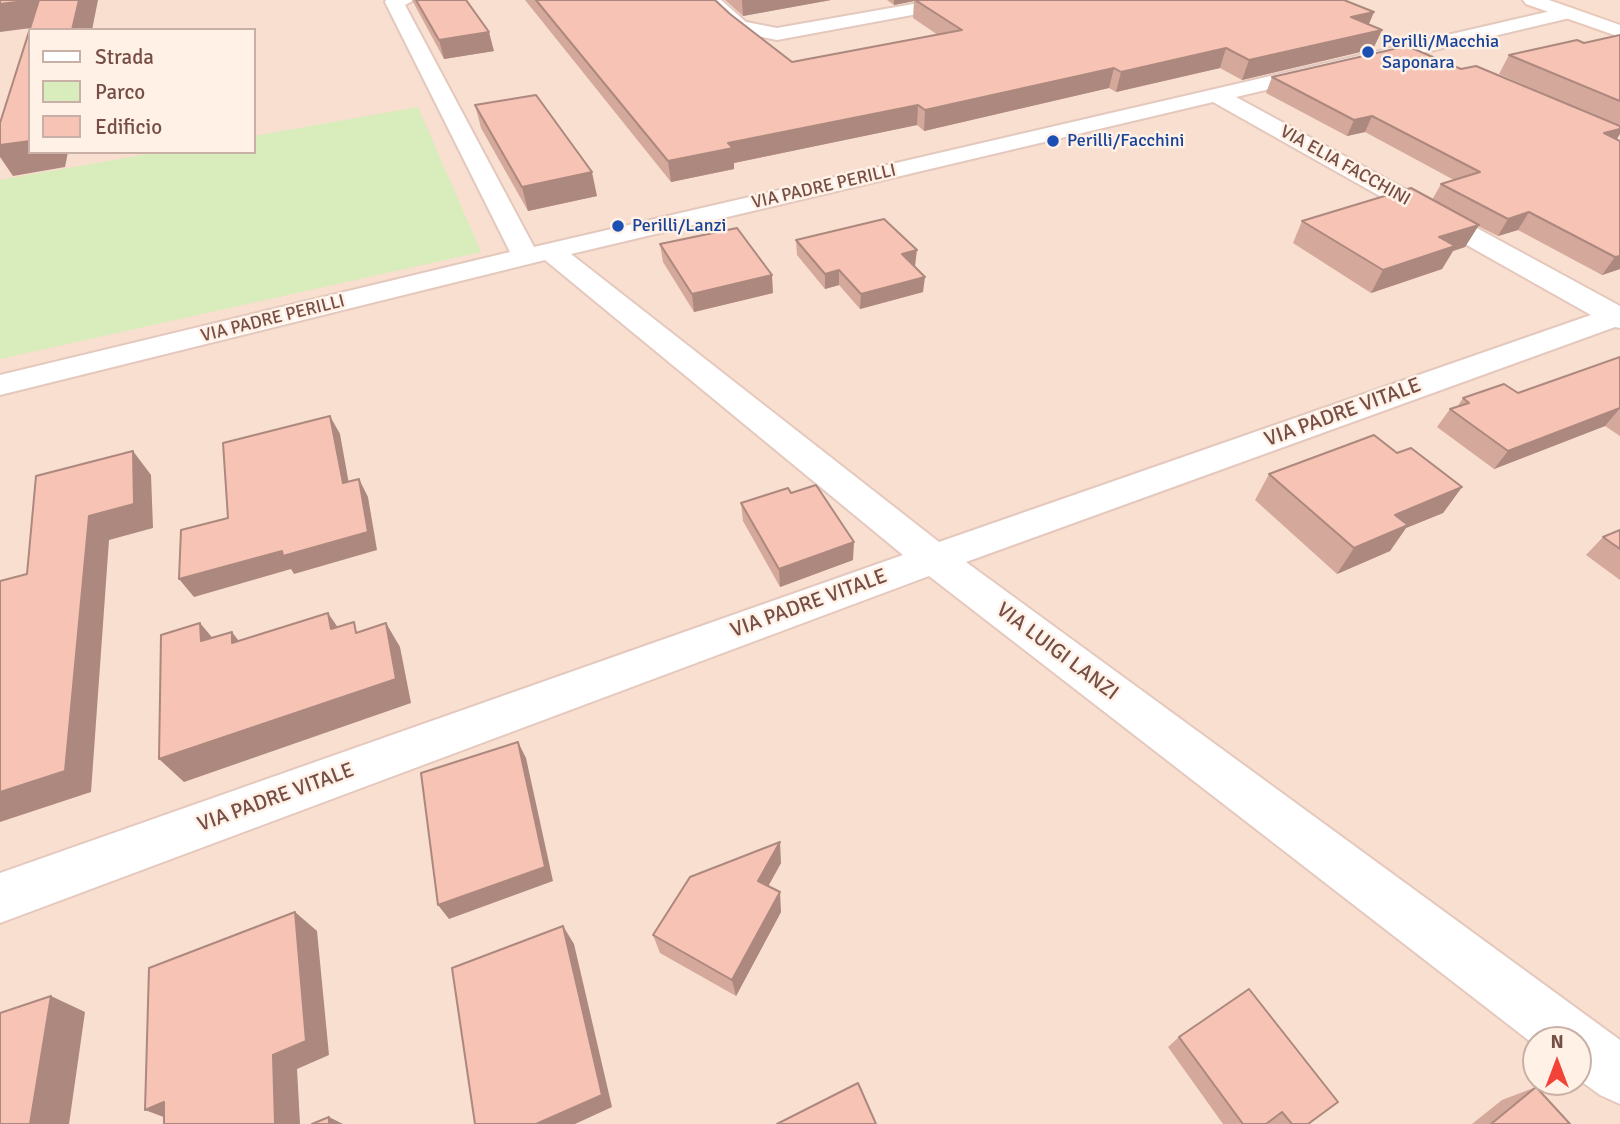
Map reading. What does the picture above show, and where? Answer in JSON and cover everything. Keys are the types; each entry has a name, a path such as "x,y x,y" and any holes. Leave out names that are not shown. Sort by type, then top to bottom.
{"street":[{"path":"710,0 736,25 758,32 797,32 955,1"},
{"path":"1532,0 1620,32"},
{"path":"397,1 538,254"},
{"name":"VIA PADRE PERILLI","path":"0,384 538,254 1568,13"},
{"path":"1415,48 1451,64"},
{"name":"VIA ELIA FACCHINI","path":"1216,95 1619,317"},
{"name":"VIA LUIGI LANZI","path":"538,254 934,559 1554,1026"},
{"name":"VIA PADRE VITALE","path":"0,898 934,559 1619,317"},
{"path":"1592,1055 1620,1076"}],"shaded area":[{"path":"0,0 1620,0 1620,1124 0,1124"}],"green space":[{"path":"418,107 481,252 0,359 0,180 148,154 256,154 256,136"}],"building":[{"path":"0,0 34,0 0,4"},
{"path":"39,0 79,0 72,28 30,28"},
{"path":"416,0 466,0 489,32 439,40"},
{"path":"536,0 715,0 792,62 962,30 915,0 1344,0 1374,12 1351,17 1382,30 1249,60 1226,48 1121,72 1114,68 925,110 918,105 728,143 733,148 668,161"},
{"path":"28,35 28,141 0,145 0,123"},
{"path":"1620,35 1620,101 1509,55 1577,40 1584,43"},
{"path":"1407,46 1461,69 1476,66 1620,126 1620,129 1604,133 1620,141 1620,256 1615,257 1529,212 1508,219 1441,184 1480,172 1372,116 1354,120 1272,77"},
{"path":"536,95 592,172 522,187 475,105"},
{"path":"1411,188 1479,225 1439,237 1455,246 1383,270 1302,221"},
{"path":"884,219 917,250 902,254 925,277 861,294 839,270 825,274 796,240"},
{"path":"737,228 772,275 692,294 660,244"},
{"path":"1620,357 1620,408 1508,451 1450,409 1469,403 1463,398 1504,384 1518,393"},
{"path":"330,416 343,483 359,479 368,532 283,556 282,551 179,579 181,530 228,518 223,443"},
{"path":"1374,435 1397,453 1411,448 1462,487 1395,515 1408,525 1354,548 1269,474"},
{"path":"133,451 134,504 89,516 65,771 0,792 0,581 27,574 36,476"},
{"path":"816,485 854,542 779,569 741,503 788,488 791,493"},
{"path":"1620,530 1620,549 1603,537"},
{"path":"328,613 331,629 354,622 356,633 386,623 396,679 159,759 161,635 200,623 201,641 232,632 232,643"},
{"path":"518,742 545,867 438,905 421,773"},
{"path":"780,842 758,881 780,892 732,980 653,935 690,877"},
{"path":"295,912 306,1041 273,1055 275,1124 164,1124 164,1102 145,1110 149,968"},
{"path":"563,926 602,1095 536,1124 475,1124 452,968"},
{"path":"1249,989 1338,1102 1308,1124 1292,1124 1282,1112 1266,1124 1243,1124 1179,1037"},
{"path":"51,996 30,1124 0,1124 0,1013"},
{"path":"858,1083 876,1124 777,1124"},
{"path":"1525,1096 1544,1096 1570,1124 1491,1124"},
{"path":"329,1117 329,1124 312,1124"}],"place":[{"name":"Perilli/Macchia Saponara","path":"1368,52"},
{"name":"Perilli/Facchini","path":"1053,141"},
{"name":"Perilli/Lanzi","path":"618,226"}]}
